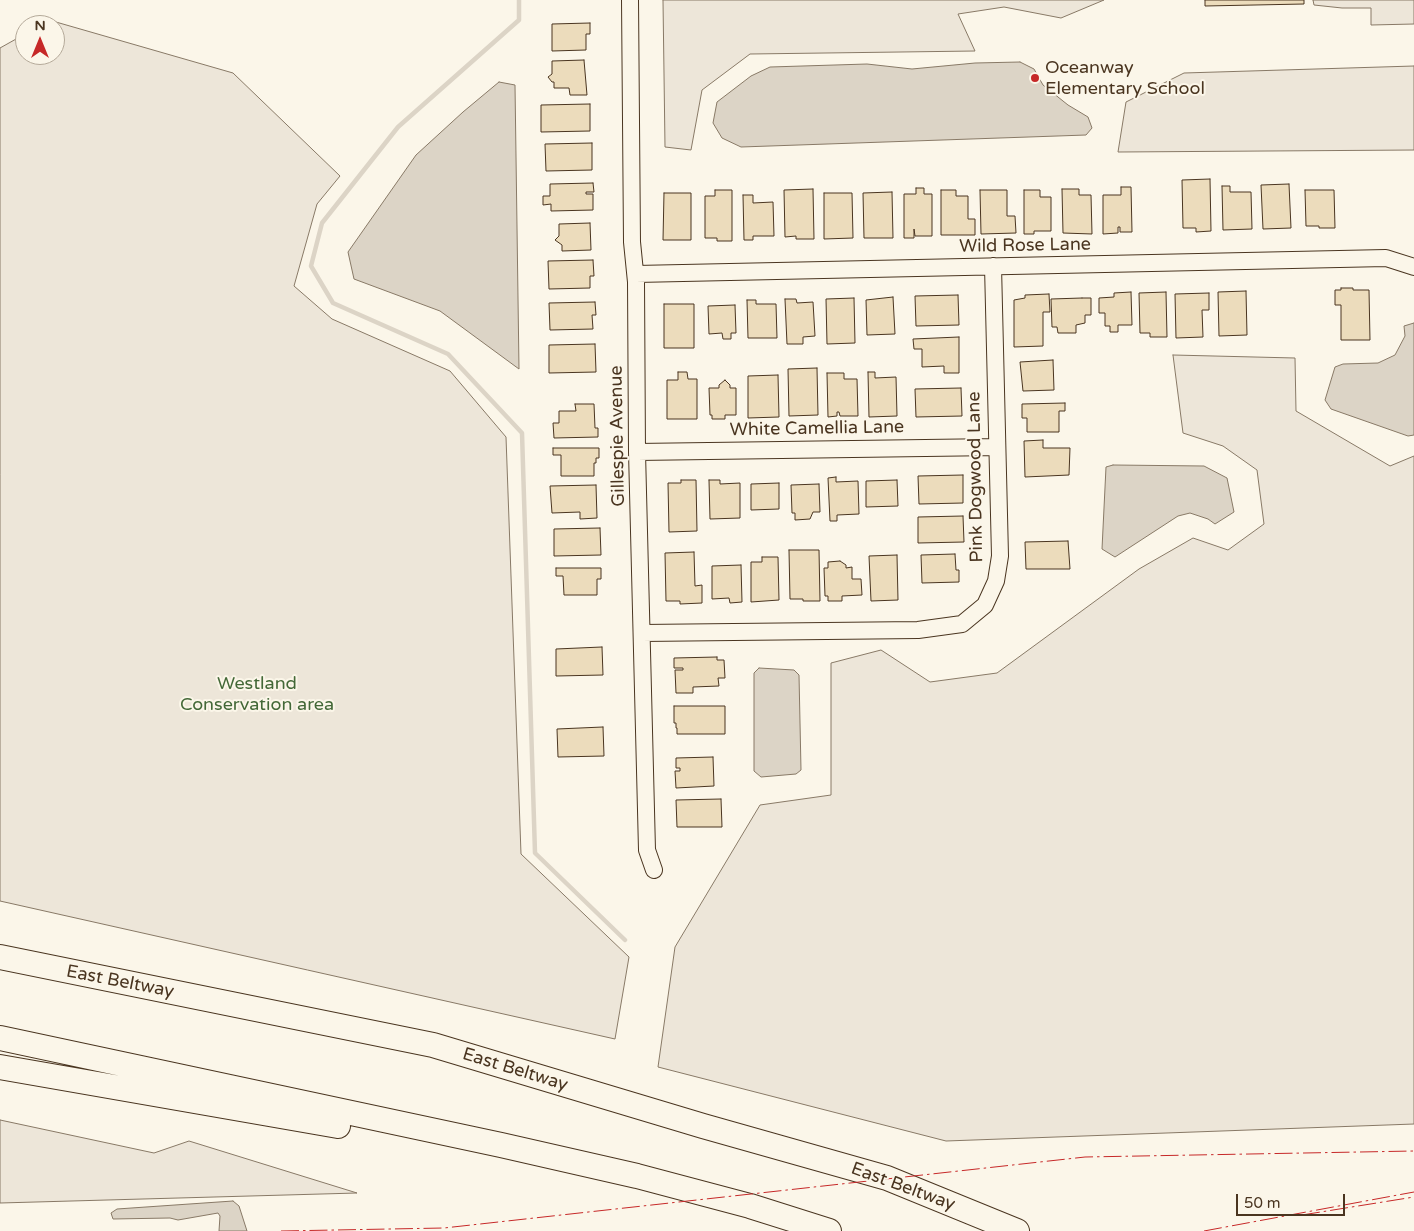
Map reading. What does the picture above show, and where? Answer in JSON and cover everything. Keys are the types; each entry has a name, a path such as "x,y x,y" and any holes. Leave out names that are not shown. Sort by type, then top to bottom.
{"highway":[{"path":"0,941 433,1045"},
{"name":"East Beltway","path":"0,957 433,1045 703,1126 887,1178 1017,1231"},
{"path":"0,1038 502,1145 701,1192 828,1231"},
{"path":"0,1067 341,1126 427,1139 502,1145"}],"street":[{"name":"Gillespie Avenue","path":"630,0 632,242 636,274 637,452 647,850 654,870"},
{"name":"Wild Rose Lane","path":"636,274 1386,258 1414,267"},
{"name":"Pink Dogwood Lane","path":"642,633 918,630 962,624 985,605 996,581 1000,556 993,266"},
{"name":"White Camellia Lane","path":"637,452 997,447"}],"green space":[{"path":"663,0 1104,0 1061,18 1004,7 958,14 975,51 750,54 702,90 691,150 665,147"},
{"path":"1313,0 1414,0 1414,24 1371,25 1371,8 1342,8 1314,5"},
{"name":"Westland Conservation area","path":"65,25 233,73 340,176 317,204 294,286 332,319 450,371 506,437 521,854 629,957 615,1039 0,901 0,48 15,40 15,65 65,65"},
{"path":"1414,66 1414,150 1118,152 1126,102 1184,73"},
{"path":"1173,355 1295,358 1296,411 1390,466 1414,456 1414,1124 946,1141 658,1067 675,947 760,805 831,795 831,663 881,650 930,682 997,673 1139,569 1193,538 1228,550 1264,524 1257,470 1223,446 1183,433"},
{"path":"0,1120 154,1153 189,1141 357,1193 0,1203"}],"shaded area":[{"path":"1020,62 1034,69 1043,85 1068,105 1088,117 1092,128 1086,135 741,147 722,138 713,123 717,102 751,76 770,67 867,64 912,69 975,63"},
{"path":"499,82 515,85 519,369 440,311 354,279 348,252 416,155"},
{"path":"1414,323 1414,435 1408,436 1331,409 1325,400 1335,367 1343,364 1378,363 1395,355 1405,336 1404,326"},
{"path":"1113,465 1204,466 1227,478 1234,512 1215,524 1208,519 1190,513 1178,516 1115,557 1102,549 1106,467"},
{"path":"759,668 794,670 799,675 801,770 796,774 761,777 754,771 754,673"},
{"path":"233,1201 239,1206 247,1231 219,1231 220,1216 218,1213 178,1220 170,1218 113,1219 111,1213 117,1209"}],"building":[{"path":"1205,0 1304,0 1304,4 1205,6"},
{"path":"590,23 590,34 586,34 586,50 552,51 552,24"},
{"path":"584,60 587,95 570,95 569,88 554,88 554,82 548,77 552,74 552,61"},
{"path":"590,104 590,131 541,132 541,105"},
{"path":"592,143 592,170 546,171 545,144"},
{"path":"1210,179 1211,231 1196,232 1196,228 1183,228 1182,180"},
{"path":"593,183 594,192 586,192 586,194 593,194 593,210 551,211 551,204 543,205 543,196 550,196 550,184"},
{"path":"1289,184 1291,228 1263,229 1261,185"},
{"path":"1222,186 1230,186 1230,192 1251,192 1252,229 1223,230"},
{"path":"1121,187 1131,187 1132,232 1120,232 1120,227 1118,227 1118,233 1103,234 1103,195 1121,195"},
{"path":"916,188 924,188 924,194 932,194 932,236 915,236 914,229 914,238 904,238 904,194 916,194"},
{"path":"813,189 814,239 796,239 796,236 785,237 784,190"},
{"path":"1062,189 1079,189 1079,195 1091,195 1092,234 1063,233"},
{"path":"715,190 732,190 732,241 717,241 717,238 705,238 705,196 715,196"},
{"path":"941,190 956,190 956,196 968,196 968,219 975,219 975,235 941,235"},
{"path":"980,190 1007,190 1007,216 1015,216 1016,233 981,234"},
{"path":"1024,190 1040,190 1040,197 1051,197 1051,231 1034,231 1034,234 1024,234"},
{"path":"1305,190 1334,190 1335,228 1306,226"},
{"path":"892,192 893,238 864,238 863,193"},
{"path":"664,193 691,193 691,240 663,240"},
{"path":"824,193 852,193 853,238 824,239"},
{"path":"743,195 753,195 753,203 773,202 774,236 753,236 753,240 744,240"},
{"path":"590,223 591,250 562,251 562,245 555,240 559,236 559,224"},
{"path":"593,260 594,276 590,276 590,288 549,289 548,261"},
{"path":"1341,288 1369,290 1370,340 1341,340 1341,305 1335,305 1335,290 1341,290"},
{"path":"1246,291 1247,335 1219,336 1218,292"},
{"path":"1131,292 1132,325 1118,325 1118,332 1110,332 1110,326 1105,326 1105,313 1099,313 1099,298 1114,297 1114,293"},
{"path":"1166,292 1167,337 1150,337 1150,333 1140,333 1139,293"},
{"path":"1209,293 1209,310 1202,310 1203,337 1176,338 1175,294"},
{"path":"1049,294 1050,312 1043,312 1043,346 1014,347 1014,300 1025,298 1025,295"},
{"path":"958,295 959,325 916,326 915,296"},
{"path":"893,297 895,334 867,335 866,300"},
{"path":"854,298 855,343 827,344 826,299"},
{"path":"1091,298 1091,315 1085,315 1085,323 1076,325 1076,333 1058,333 1057,327 1052,327 1051,299"},
{"path":"785,299 796,299 797,303 813,302 815,336 803,337 803,344 787,344"},
{"path":"747,300 756,300 756,304 776,304 777,338 748,338"},
{"path":"595,302 596,315 592,315 593,329 550,330 549,303"},
{"path":"664,304 694,304 694,348 664,348"},
{"path":"735,305 736,333 731,333 731,339 723,339 722,333 709,334 708,306"},
{"path":"959,337 959,373 944,373 944,366 922,367 922,349 914,349 913,339"},
{"path":"595,344 596,372 549,373 549,345"},
{"path":"1053,360 1054,390 1023,391 1020,362"},
{"path":"817,368 818,415 789,416 788,369"},
{"path":"678,372 687,372 688,379 697,379 697,419 667,419 667,380 678,380"},
{"path":"868,372 875,372 875,378 896,377 897,416 869,417"},
{"path":"827,373 844,373 844,379 857,379 858,416 840,416 839,412 837,412 837,416 828,417"},
{"path":"778,375 779,417 748,418 748,376"},
{"path":"725,380 730,385 730,388 736,388 736,415 725,415 725,419 712,419 712,415 710,415 709,388 719,388 719,385"},
{"path":"961,388 962,416 916,417 915,389"},
{"path":"1065,403 1065,411 1059,411 1059,432 1027,432 1027,418 1022,418 1022,404"},
{"path":"575,404 594,404 595,428 598,428 598,437 554,438 553,423 559,423 559,411 576,411"},
{"path":"1043,440 1043,448 1070,448 1069,475 1025,477 1024,441"},
{"path":"553,448 599,448 599,458 596,458 596,463 594,463 594,476 561,476 561,455 553,455"},
{"path":"963,475 963,503 919,504 918,476"},
{"path":"836,477 836,482 858,481 859,514 837,515 837,521 830,521 828,478"},
{"path":"681,480 696,480 697,531 669,532 668,483 681,483"},
{"path":"709,480 720,480 720,484 740,483 740,518 710,519"},
{"path":"897,480 898,506 866,507 866,481"},
{"path":"779,483 779,509 751,510 751,484"},
{"path":"819,484 820,512 813,512 810,519 795,520 795,513 792,513 791,485"},
{"path":"596,485 597,518 580,519 580,512 552,513 550,486"},
{"path":"963,516 964,542 918,543 918,517"},
{"path":"600,528 601,555 554,556 554,529"},
{"path":"1068,541 1070,569 1026,569 1025,542"},
{"path":"789,550 819,550 820,601 790,599"},
{"path":"694,552 695,586 702,585 702,603 680,604 680,601 666,601 665,553"},
{"path":"955,554 956,570 959,570 959,582 922,583 921,555"},
{"path":"897,555 898,600 871,601 869,556"},
{"path":"762,557 778,557 779,600 751,602 751,562 762,562"},
{"path":"840,561 846,565 846,568 852,567 852,579 861,579 862,595 842,596 842,601 828,601 828,596 825,596 824,568 828,568 828,562"},
{"path":"741,565 742,602 730,603 729,598 712,599 712,566"},
{"path":"556,568 601,568 601,579 597,579 597,595 564,595 563,576 556,576"},
{"path":"602,647 603,675 556,676 556,649"},
{"path":"717,657 717,660 724,660 725,678 718,678 719,686 693,687 693,693 676,693 675,670 683,670 683,668 674,668 674,658"},
{"path":"674,706 725,706 725,734 677,734 676,723 674,723"},
{"path":"603,727 604,756 558,757 557,729"},
{"path":"713,757 714,786 676,788 675,771 680,771 680,768 676,768 676,758"},
{"path":"721,799 722,827 677,827 676,800"}],"waterway":[{"path":"519,0 519,20 398,127 322,223 311,266 333,303 448,354 522,433 535,853 625,940"}],"power":[{"path":"281,1231 444,1228 1085,1157 1414,1151"},
{"path":"1204,1231 1414,1192"},
{"path":"1302,1215 1414,1197"}],"place":[{"name":"Oceanway Elementary School","path":"1035,78"}]}
